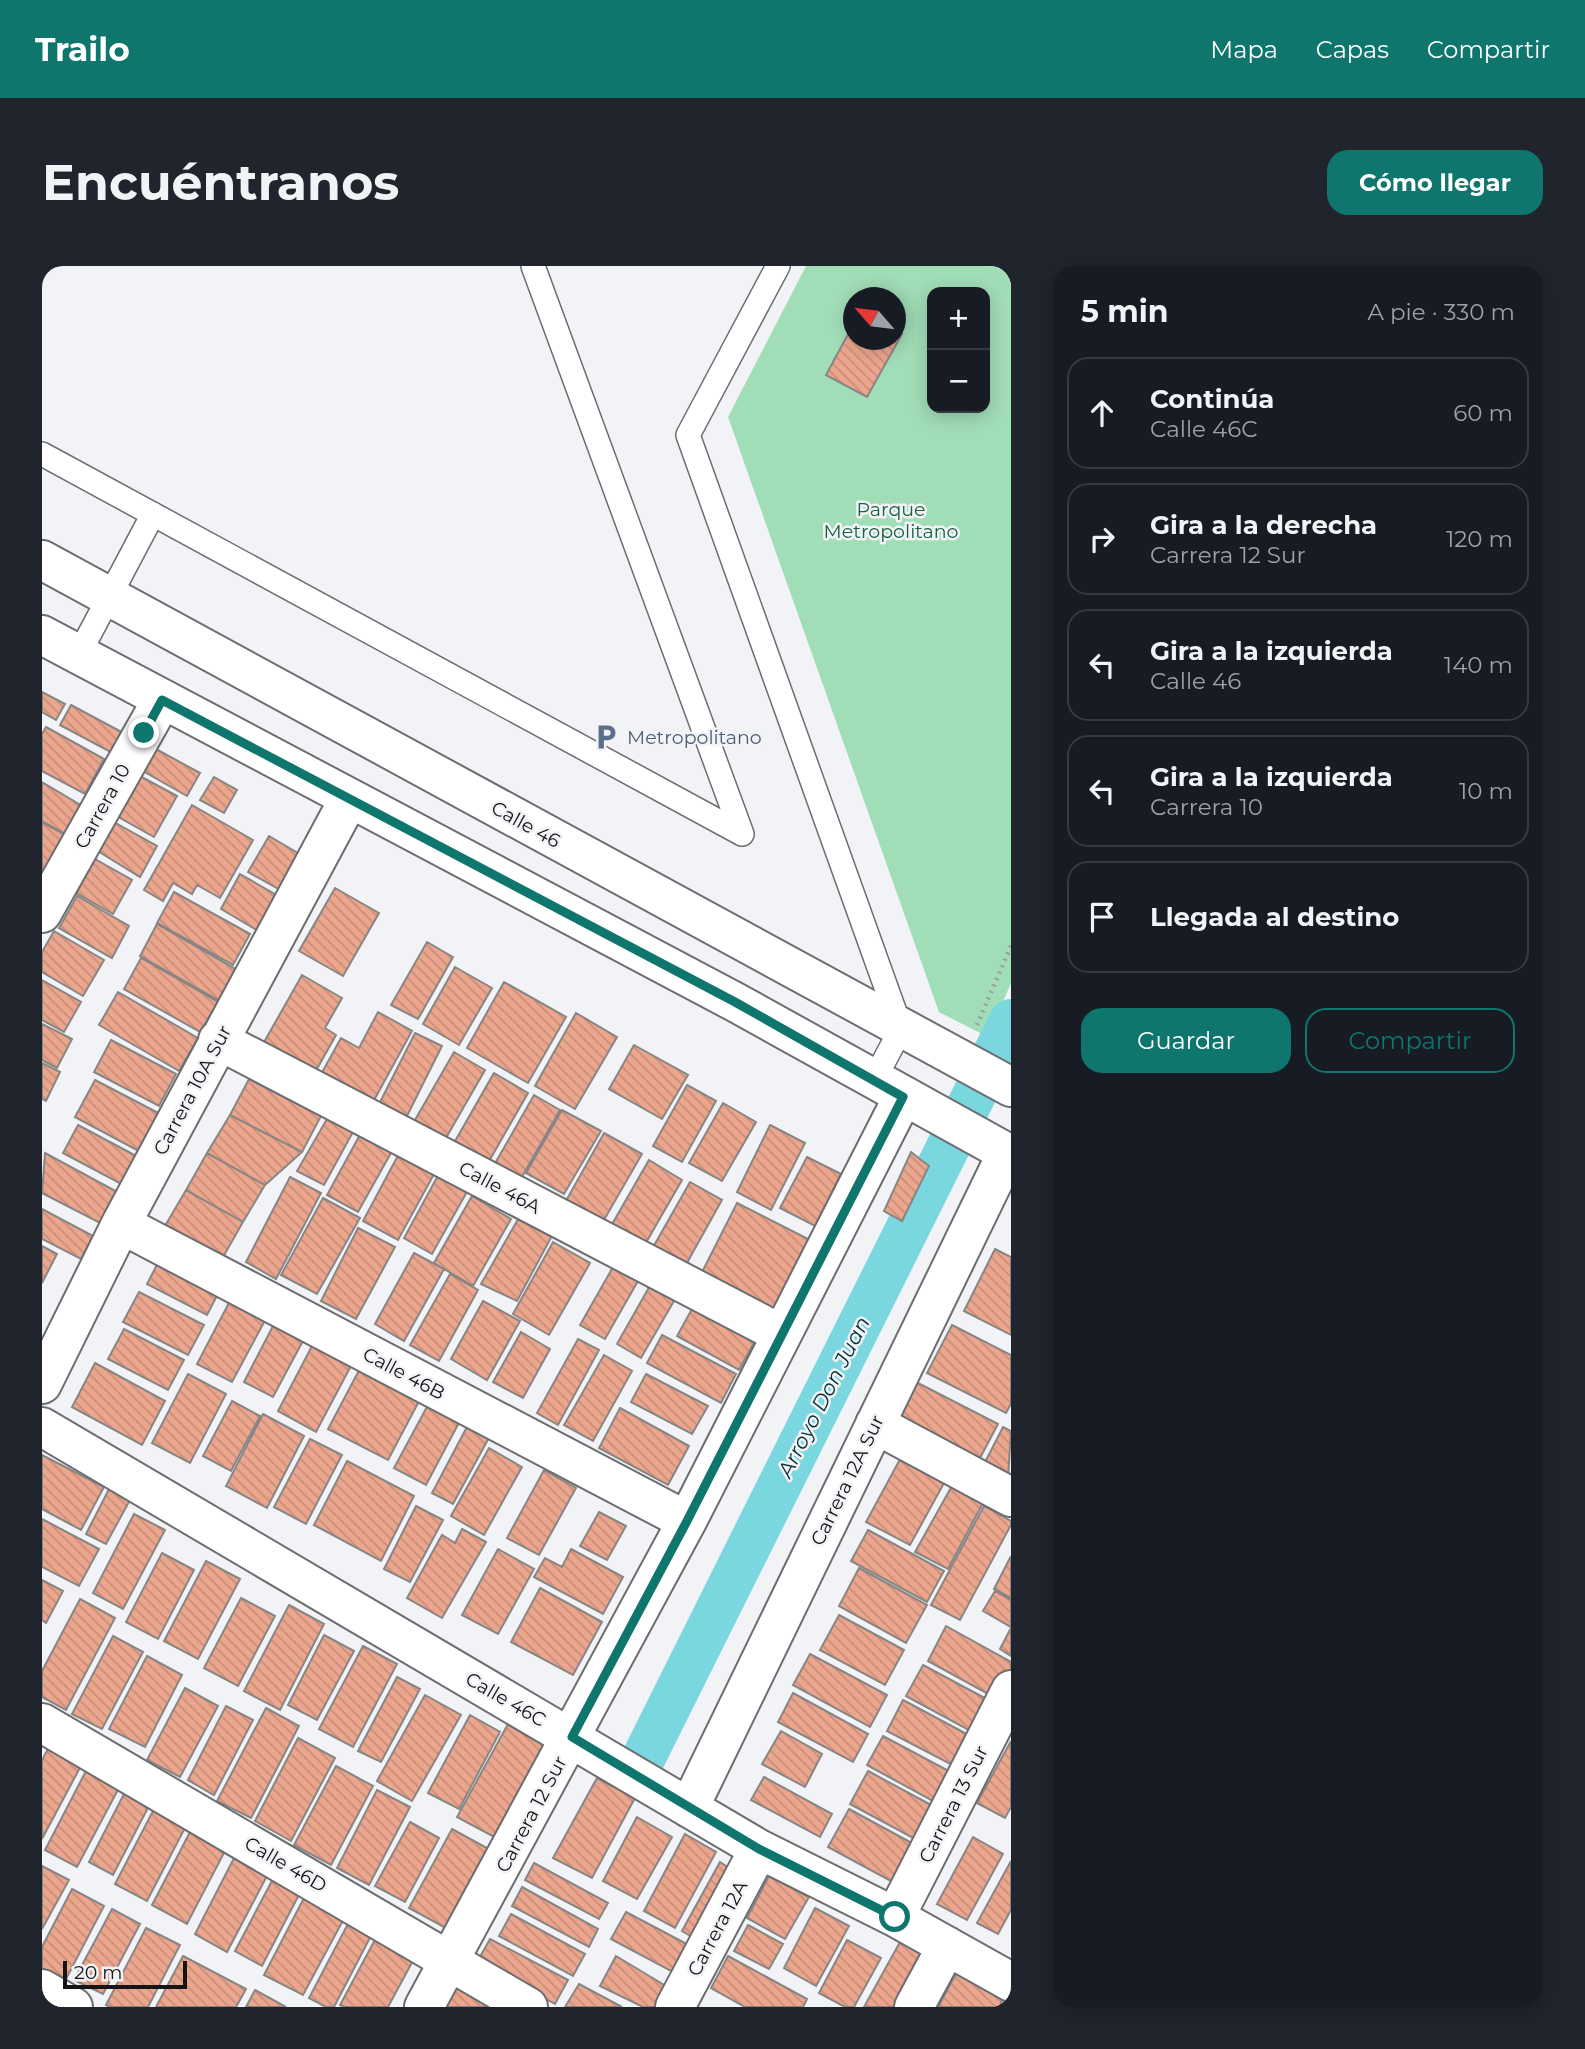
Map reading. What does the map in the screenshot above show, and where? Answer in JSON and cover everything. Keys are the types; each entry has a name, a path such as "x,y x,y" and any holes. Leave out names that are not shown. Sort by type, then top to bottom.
{"street":[{"name":"Calle 46","path":"42,560 901,1029 964,1044 1011,1087"},
{"path":"42,635 723,995 1004,1152"},
{"name":"Carrera 10","path":"42,913 162,700"},
{"name":"Carrera 10A Sur","path":"42,1384 121,1224 349,799"},
{"name":"Calle 46A","path":"218,1040 781,1334"},
{"name":"Carrera 12 Sur","path":"424,2007 452,1960 687,1521 902,1096"},
{"name":"Carrera 12A Sur","path":"689,1808 1004,1152"},
{"name":"Calle 46B","path":"121,1224 687,1521"},
{"path":"875,1424 1011,1497"},
{"name":"Calle 46C","path":"42,1427 759,1849 895,1917 1011,1982"},
{"name":"Carrera 13 Sur","path":"895,1917 1011,1690"},
{"name":"Calle 46D","path":"42,1723 452,1960 528,2007"},
{"name":"Carrera 12A","path":"674,2007 759,1849"},
{"path":"914,2007 947,1946"},
{"path":"42,1989 73,2007"}],"lane":[{"path":"42,454 742,834 533,266"},
{"path":"778,266 688,435 901,1029 902,1096"},
{"path":"79,654 153,514"}],"path":[{"path":"964,1044 1011,946"}],"green space":[{"name":"Parque Metropolitano","path":"806,266 1011,266 1011,983 988,1037 939,1012 728,417"}],"building":[{"path":"843,344 843,350 893,350 867,397 826,375"},
{"path":"42,692 65,704 56,720 42,712"},
{"path":"71,705 129,736 118,756 60,725"},
{"path":"46,727 104,759 85,794 42,771 42,734"},
{"path":"154,748 200,773 187,796 141,770"},
{"path":"138,775 177,796 154,837 115,815"},
{"path":"214,777 237,790 224,813 200,800"},
{"path":"42,782 84,807 67,835 42,821"},
{"path":"192,805 253,840 220,898 197,885 192,894 173,883 163,901 144,890"},
{"path":"112,821 157,846 140,877 96,850"},
{"path":"42,822 67,836 47,872 42,870"},
{"path":"269,836 303,856 282,891 248,872"},
{"path":"95,859 132,880 113,914 76,893"},
{"path":"240,874 280,897 260,932 221,909"},
{"path":"335,888 379,913 343,976 299,951"},
{"path":"174,892 250,934 233,965 157,923"},
{"path":"77,896 129,926 112,958 59,928"},
{"path":"157,924 237,970 220,1001 140,956"},
{"path":"54,931 104,960 83,996 42,972 42,952"},
{"path":"427,942 453,957 418,1019 391,1005"},
{"path":"141,958 218,1002 200,1032 124,989"},
{"path":"455,967 492,988 459,1045 423,1024"},
{"path":"302,975 342,998 325,1028 336,1035 314,1074 263,1044"},
{"path":"42,980 81,1002 64,1032 42,1020"},
{"path":"504,982 566,1017 528,1083 467,1048"},
{"path":"118,992 198,1038 179,1071 99,1025"},
{"path":"378,1012 412,1031 372,1104 320,1076 341,1038 359,1048"},
{"path":"576,1013 617,1037 575,1109 535,1086"},
{"path":"42,1024 72,1039 57,1068 42,1060"},
{"path":"415,1033 442,1046 405,1120 378,1106"},
{"path":"111,1040 176,1074 159,1106 94,1072"},
{"path":"634,1045 688,1075 662,1119 609,1089"},
{"path":"454,1052 485,1070 442,1145 411,1127"},
{"path":"42,1063 60,1072 46,1101 42,1099"},
{"path":"494,1073 528,1093 484,1170 450,1150"},
{"path":"249,1079 321,1116 302,1152 230,1115"},
{"path":"95,1080 166,1117 146,1155 75,1117"},
{"path":"687,1085 716,1101 682,1162 653,1146"},
{"path":"534,1095 560,1110 519,1182 493,1167"},
{"path":"723,1103 756,1122 722,1181 689,1163"},
{"path":"562,1110 601,1131 564,1194 526,1173"},
{"path":"230,1115 302,1152 265,1185 207,1153"},
{"path":"327,1119 353,1132 324,1185 297,1171"},
{"path":"78,1125 140,1158 125,1186 63,1153"},
{"path":"770,1125 805,1143 771,1210 737,1192"},
{"path":"361,1133 392,1151 358,1212 327,1195"},
{"path":"604,1133 642,1154 600,1227 563,1206"},
{"path":"403,1146 439,1165 398,1240 363,1221"},
{"path":"911,1152 929,1166 902,1221 884,1211"},
{"path":"45,1153 119,1193 102,1224 42,1193"},
{"path":"207,1153 265,1185 243,1222 186,1190"},
{"path":"807,1157 841,1174 815,1226 780,1208"},
{"path":"649,1160 682,1180 640,1253 607,1233"},
{"path":"442,1168 472,1183 432,1254 404,1238"},
{"path":"290,1177 321,1193 276,1279 246,1262"},
{"path":"690,1182 722,1200 683,1270 651,1251"},
{"path":"186,1190 243,1222 222,1259 165,1226"},
{"path":"472,1196 511,1219 473,1286 434,1263"},
{"path":"323,1198 360,1218 317,1294 281,1275"},
{"path":"737,1203 810,1240 770,1319 697,1282"},
{"path":"42,1209 93,1236 81,1259 42,1239"},
{"path":"521,1214 554,1232 517,1301 481,1284"},
{"path":"358,1228 395,1247 356,1319 321,1301"},
{"path":"553,1242 590,1263 549,1335 513,1314"},
{"path":"42,1246 57,1254 42,1283"},
{"path":"995,1249 1011,1257 1011,1335 964,1311"},
{"path":"414,1253 444,1269 404,1341 375,1324"},
{"path":"162,1255 222,1286 207,1315 147,1284"},
{"path":"617,1260 642,1274 605,1339 580,1325"},
{"path":"450,1274 478,1290 439,1361 410,1345"},
{"path":"652,1282 677,1296 641,1358 617,1344"},
{"path":"139,1292 204,1325 188,1355 123,1322"},
{"path":"233,1295 269,1313 232,1382 197,1364"},
{"path":"697,1300 759,1334 739,1370 677,1336"},
{"path":"483,1301 520,1321 487,1380 451,1359"},
{"path":"274,1324 304,1339 273,1397 244,1382"},
{"path":"952,1325 1011,1355 1011,1404 1006,1413 927,1373"},
{"path":"124,1329 184,1360 168,1390 108,1359"},
{"path":"521,1332 550,1349 523,1398 493,1382"},
{"path":"662,1335 736,1374 721,1403 647,1363"},
{"path":"578,1339 599,1350 558,1425 537,1413"},
{"path":"313,1344 352,1364 316,1432 278,1411"},
{"path":"604,1355 632,1371 593,1441 564,1425"},
{"path":"366,1357 426,1388 388,1460 328,1429"},
{"path":"95,1363 165,1401 142,1445 72,1407"},
{"path":"188,1374 226,1394 190,1463 152,1443"},
{"path":"646,1374 708,1406 692,1434 631,1402"},
{"path":"916,1382 998,1424 978,1462 896,1421"},
{"path":"232,1401 260,1416 231,1471 203,1456"},
{"path":"429,1403 461,1419 426,1485 394,1468"},
{"path":"620,1408 689,1446 668,1485 599,1448"},
{"path":"263,1414 304,1436 267,1508 226,1486"},
{"path":"469,1423 491,1434 453,1504 432,1493"},
{"path":"1003,1427 1011,1431 1008,1479 983,1466"},
{"path":"310,1439 342,1455 306,1524 274,1507"},
{"path":"489,1448 522,1467 484,1535 451,1516"},
{"path":"905,1450 949,1474 910,1545 866,1522"},
{"path":"42,1455 104,1487 81,1530 42,1509"},
{"path":"347,1461 414,1496 381,1561 314,1525"},
{"path":"544,1470 576,1488 539,1555 507,1538"},
{"path":"953,1484 984,1501 948,1569 915,1552"},
{"path":"109,1489 130,1500 106,1544 86,1534"},
{"path":"416,1506 443,1520 410,1582 384,1569"},
{"path":"984,1506 1011,1521 1011,1525 960,1620 931,1605"},
{"path":"599,1512 626,1526 607,1560 580,1546"},
{"path":"134,1514 165,1530 123,1609 93,1593"},
{"path":"42,1519 99,1549 79,1586 42,1567"},
{"path":"462,1529 486,1542 442,1618 407,1598 442,1535 455,1543"},
{"path":"868,1530 944,1571 927,1602 851,1561"},
{"path":"498,1549 534,1569 498,1634 462,1615"},
{"path":"571,1549 623,1577 603,1614 534,1577 545,1558 562,1567"},
{"path":"162,1553 194,1570 158,1639 126,1622"},
{"path":"1011,1556 1011,1598 994,1589"},
{"path":"206,1561 240,1579 198,1659 164,1641"},
{"path":"859,1568 927,1605 906,1643 839,1606"},
{"path":"42,1580 63,1591 46,1623 42,1620"},
{"path":"540,1588 602,1622 573,1675 511,1642"},
{"path":"995,1591 1011,1600 1011,1627 983,1611"},
{"path":"241,1598 275,1616 238,1686 204,1668"},
{"path":"80,1599 115,1618 66,1710 42,1697 42,1671"},
{"path":"289,1605 324,1624 280,1710 244,1691"},
{"path":"839,1615 904,1650 885,1685 820,1650"},
{"path":"946,1626 1011,1662 1011,1679 999,1700 928,1661"},
{"path":"1011,1628 1011,1656 1000,1649"},
{"path":"324,1635 354,1651 317,1720 288,1705"},
{"path":"113,1636 143,1652 102,1729 72,1714"},
{"path":"363,1646 397,1664 353,1747 319,1729"},
{"path":"810,1654 887,1695 870,1727 793,1685"},
{"path":"147,1656 182,1675 145,1747 109,1729"},
{"path":"923,1665 994,1703 976,1734 906,1696"},
{"path":"397,1677 420,1689 381,1762 358,1751"},
{"path":"185,1688 218,1706 180,1777 147,1760"},
{"path":"793,1693 868,1734 853,1762 778,1722"},
{"path":"425,1695 461,1715 412,1801 377,1781"},
{"path":"903,1700 976,1739 960,1769 887,1731"},
{"path":"226,1706 253,1720 214,1795 188,1780"},
{"path":"266,1708 299,1726 251,1818 217,1801"},
{"path":"470,1715 500,1732 459,1809 428,1793"},
{"path":"508,1724 559,1751 509,1845 457,1817"},
{"path":"781,1731 822,1754 805,1787 762,1764"},
{"path":"883,1736 958,1776 942,1806 867,1765"},
{"path":"298,1738 335,1758 291,1841 255,1821"},
{"path":"1011,1741 1011,1807 1005,1818 977,1803"},
{"path":"50,1745 83,1762 42,1839 42,1760"},
{"path":"336,1766 373,1786 331,1865 294,1845"},
{"path":"87,1769 120,1786 77,1867 45,1850"},
{"path":"868,1771 946,1813 928,1846 850,1804"},
{"path":"764,1777 832,1814 820,1837 751,1800"},
{"path":"597,1778 635,1798 592,1878 553,1858"},
{"path":"126,1790 151,1802 113,1875 89,1862"},
{"path":"377,1790 410,1807 369,1885 337,1868"},
{"path":"154,1809 186,1826 147,1901 115,1884"},
{"path":"849,1809 921,1848 900,1886 828,1847"},
{"path":"637,1817 672,1837 637,1899 603,1881"},
{"path":"410,1822 439,1838 405,1902 375,1886"},
{"path":"452,1829 496,1853 453,1932 409,1908"},
{"path":"191,1830 226,1849 187,1924 152,1905"},
{"path":"685,1834 716,1852 675,1928 644,1911"},
{"path":"973,1837 1003,1854 967,1920 937,1904"},
{"path":"235,1856 268,1874 227,1952 195,1934"},
{"path":"1011,1861 1011,1910 998,1934 977,1923"},
{"path":"720,1862 740,1875 704,1944 682,1931"},
{"path":"534,1863 608,1903 599,1919 525,1880"},
{"path":"42,1866 69,1880 42,1929"},
{"path":"276,1873 303,1887 262,1966 235,1951"},
{"path":"769,1876 809,1897 785,1939 747,1918"},
{"path":"522,1887 598,1929 589,1947 512,1906"},
{"path":"72,1889 104,1906 65,1981 42,1969 42,1947"},
{"path":"307,1892 347,1913 303,1995 264,1975"},
{"path":"815,1908 849,1926 816,1986 784,1968"},
{"path":"112,1909 140,1924 103,1994 74,1980"},
{"path":"626,1912 700,1951 686,1979 611,1939"},
{"path":"511,1914 585,1954 573,1976 499,1936"},
{"path":"351,1918 374,1930 334,2007 326,2007 309,1998"},
{"path":"748,1925 783,1944 769,1969 734,1951"},
{"path":"146,1928 180,1945 148,2007 110,2007 106,2005"},
{"path":"377,1936 415,1957 388,2007 340,2005"},
{"path":"490,1939 568,1980 555,2004 477,1962"},
{"path":"847,1940 881,1958 854,2007 845,2007 819,1993"},
{"path":"900,1942 930,1958 903,2007 864,2007"},
{"path":"183,1956 246,1989 236,2007 156,2007"},
{"path":"616,1956 676,1992 668,2007 643,2007 600,1986"},
{"path":"728,1956 807,1999 803,2007 745,2007 711,1988"},
{"path":"957,1972 1004,1997 999,2007 938,2007"},
{"path":"459,1982 506,2007 445,2007"},
{"path":"579,1984 622,2007 565,2007"},
{"path":"255,1990 286,2007 246,2007"}],"waterway":[{"name":"Arroyo Don Juan","path":"636,1773 1011,1021"}],"place":[{"name":"Metropolitano","path":"606,737"}],"route":[{"path":"144,733 162,700 735,1002 903,1097 687,1521 572,1737 759,1849 895,1917"}]}
